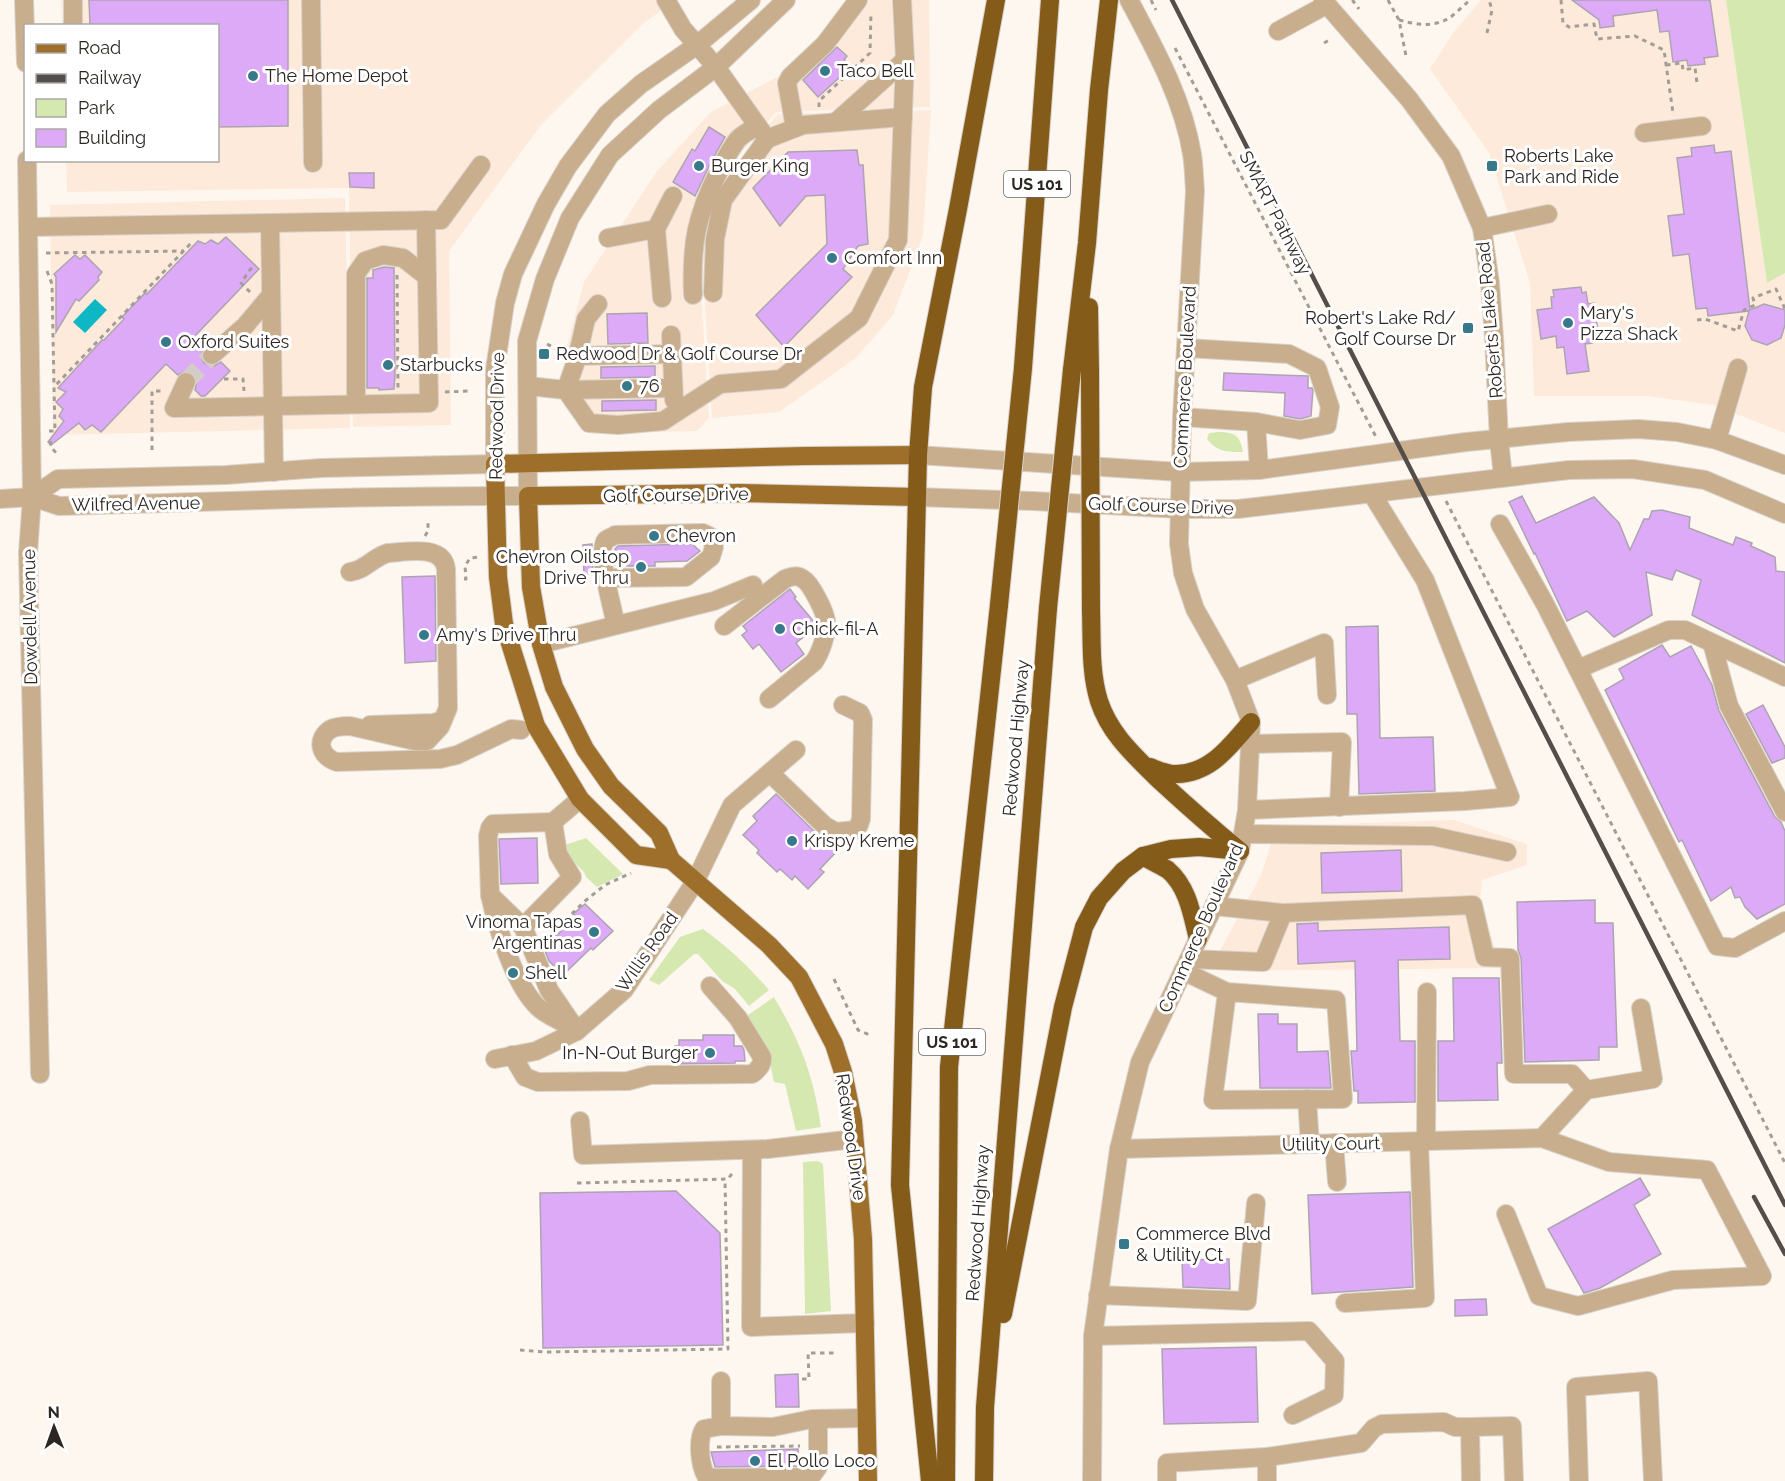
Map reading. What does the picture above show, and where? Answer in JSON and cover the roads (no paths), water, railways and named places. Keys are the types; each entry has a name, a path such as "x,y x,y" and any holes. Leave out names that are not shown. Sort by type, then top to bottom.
{"highway":[{"path":"930,1481 900,1185 916,497 923,387 996,0"},
{"name":"Redwood Highway","path":"945,1481 949,1067 1023,368 1050,0"},
{"name":"Redwood Highway","path":"984,1481 986,1407 1048,608 1081,371 1087,243 1099,90 1109,0"},
{"path":"1081,371 1092,662 1099,702 1115,734 1137,760 1197,816 1241,842"},
{"path":"1145,766 1175,775 1200,770 1218,759 1251,722"},
{"path":"986,1407 1020,1216 1051,1063 1084,927 1099,898 1123,871 1143,856 1171,849 1241,842"},
{"path":"1143,856 1167,870 1181,885 1189,904 1198,939"}],"main road":[{"name":"Golf Course Drive","path":"527,462 918,455"},
{"name":"Wilfred Avenue","path":"495,464 527,462"},
{"name":"Redwood Drive","path":"495,464 498,577 504,624 536,726 580,799 636,855 671,860"},
{"name":"Golf Course Drive","path":"528,496 740,493 916,497"},
{"name":"Redwood Drive","path":"528,496 531,586 541,644 558,695 585,750 611,786 659,833 671,860 769,945 799,977 834,1044 843,1072 854,1139 863,1239 868,1481"}],"street":[{"path":"24,0 25,24"},
{"path":"73,0 73,24"},
{"path":"311,0 313,163"},
{"path":"666,0 682,27 716,67 762,133"},
{"name":"Redwood Drive","path":"495,464 495,369 505,303 513,274 546,204 568,166 607,114 641,84 697,45 752,0"},
{"name":"Redwood Drive","path":"528,496 527,341 545,279 570,218 610,156 659,110 716,67 786,0"},
{"path":"598,304 586,320 574,352 566,390 589,423 618,425 663,421 720,384 781,379 860,318 898,240 905,60 902,0"},
{"name":"Commerce Boulevard","path":"1092,1481 1093,1336 1119,1149 1140,1062 1214,906 1241,842 1247,810 1251,722 1235,680 1195,609 1183,573 1179,544 1180,472 1195,191 1192,154 1181,110 1159,57 1130,0"},
{"path":"1278,32 1324,2"},
{"name":"Roberts Lake Road","path":"1324,2 1409,99 1451,156 1482,228 1490,282 1498,440 1503,477"},
{"path":"795,128 787,83 790,77 865,3"},
{"path":"827,123 905,60"},
{"path":"693,295 692,263 698,218 708,191 738,139 803,125 903,117"},
{"path":"1644,133 1702,126"},
{"path":"713,293 715,239 723,201 762,133"},
{"name":"Dowdell Avenue","path":"27,162 32,497 28,553 40,1074"},
{"path":"28,227 441,220 482,165"},
{"path":"662,298 656,229 673,196"},
{"path":"546,204 570,218"},
{"path":"1482,228 1548,214"},
{"path":"186,382 174,408 429,404 426,220"},
{"path":"270,223 274,472"},
{"path":"608,238 656,229"},
{"path":"356,393 356,274 365,261 383,255 403,258 427,277"},
{"path":"212,355 244,326 271,295"},
{"path":"671,335 674,414"},
{"path":"1182,417 1256,422 1300,430 1327,425 1330,407 1317,368 1289,354 1186,348"},
{"path":"574,352 672,354"},
{"path":"1717,440 1738,368"},
{"path":"528,386 566,390 674,388"},
{"path":"1256,422 1259,470"},
{"name":"Golf Course Drive","path":"918,455 1180,472 1259,470 1402,450 1568,432 1638,429 1677,432 1717,440 1785,465"},
{"name":"Wilfred Avenue","path":"32,497 58,479 274,472 321,468 495,464"},
{"name":"Golf Course Drive","path":"916,497 1180,509 1238,509 1569,470 1633,469 1705,480 1785,514"},
{"path":"1247,810 1510,797 1425,580 1372,494"},
{"name":"Wilfred Avenue","path":"32,497 59,506 370,497 528,496"},
{"path":"0,499 32,497"},
{"path":"1500,524 1545,604 1717,946 1735,948 1785,921"},
{"path":"606,578 686,577 711,557 714,547 711,537 703,533 615,535 607,540 604,546 606,578 616,625"},
{"path":"350,572 365,568 388,553 430,552 444,559 448,708 432,738 422,742 350,726 339,726 329,730 321,747 328,760 338,762 440,759 457,755 511,729 521,730"},
{"path":"724,626 785,579 793,575 802,577 807,582 826,620 819,655 814,662 769,699"},
{"path":"686,577 686,608"},
{"path":"541,644 714,601 753,585"},
{"path":"1578,669 1669,630 1685,630 1785,677"},
{"path":"1712,643 1729,706 1785,812"},
{"path":"1235,680 1324,644 1327,695"},
{"path":"770,773 825,826 836,832 855,830 861,819 863,720 860,713 843,705"},
{"path":"1250,744 1342,742 1339,807"},
{"name":"Willis Road","path":"710,986 738,1018 762,1057 763,1062 758,1071 752,1074 650,1075 628,1081 538,1082 525,1077 504,1057 536,1051 577,1031 624,990 695,882 732,805 796,750"},
{"path":"577,1031 535,1006 520,981 496,924 490,895 488,836 493,824 553,822 580,799"},
{"path":"523,927 572,876 558,854 553,822"},
{"path":"1241,842 1433,836 1507,852"},
{"path":"490,895 523,927 549,990 577,1031"},
{"path":"1214,906 1283,913 1473,905 1485,957 1510,958 1514,1074 1572,1074 1586,1090"},
{"path":"1186,965 1263,962 1283,913"},
{"path":"1186,965 1227,992 1336,1000 1343,1099 1213,1100 1227,992"},
{"path":"1345,1303 1425,1298 1423,1141 1427,992"},
{"path":"1506,1214 1539,1296 1578,1306 1673,1280 1762,1276 1707,1170 1609,1162 1542,1138 1586,1090 1653,1079 1641,1008"},
{"path":"1307,1100 1310,1144"},
{"path":"580,1121 584,1155 752,1150 854,1139"},
{"name":"Utility Court","path":"1119,1149 1542,1138"},
{"path":"1334,1143 1336,1182"},
{"path":"752,1150 751,1327 865,1323"},
{"path":"1098,1295 1246,1301 1256,1203"},
{"path":"1093,1336 1309,1331 1335,1361 1334,1395 1293,1415"},
{"path":"721,1381 722,1426"},
{"path":"1579,1481 1576,1387 1648,1381 1653,1481"},
{"path":"818,1419 818,1467 808,1477 714,1478 706,1476 702,1468 700,1434 704,1429 722,1426 773,1427 818,1419 866,1418"},
{"path":"1167,1481 1167,1462 1267,1456 1361,1443 1374,1428 1382,1424 1444,1422 1455,1427 1512,1426 1514,1481"},
{"path":"1470,1427 1471,1481"},
{"path":"1267,1456 1268,1481"}],"water":[{"path":"95,299 107,310 85,333 73,322"}],"tunnel":[{"path":"186,382 212,355"}],"railway":[{"path":"1172,0 1785,1205"},
{"path":"1754,1197 1785,1254"}],"place":[{"name":"Taco Bell","path":"825,71"},
{"name":"The Home Depot","path":"253,76"},
{"name":"Burger King","path":"699,166"},
{"name":"Roberts Lake Park and Ride","path":"1492,166"},
{"name":"Comfort Inn","path":"832,258"},
{"name":"Mary's Pizza Shack","path":"1568,323"},
{"name":"Robert's Lake Rd/ Golf Course Dr","path":"1468,328"},
{"name":"Oxford Suites","path":"166,342"},
{"name":"Redwood Dr & Golf Course Dr","path":"544,354"},
{"name":"Starbucks","path":"388,365"},
{"name":"76","path":"627,386"},
{"name":"Chevron","path":"654,536"},
{"name":"Chevron Oilstop Drive Thru","path":"641,567"},
{"name":"Chick-fil-A","path":"780,629"},
{"name":"Amy's Drive Thru","path":"424,635"},
{"name":"Krispy Kreme","path":"792,841"},
{"name":"Vinoma Tapas Argentinas","path":"594,932"},
{"name":"Shell","path":"513,973"},
{"name":"In-N-Out Burger","path":"710,1053"},
{"name":"Commerce Blvd & Utility Ct","path":"1124,1244"},
{"name":"El Pollo Loco","path":"755,1461"}]}
